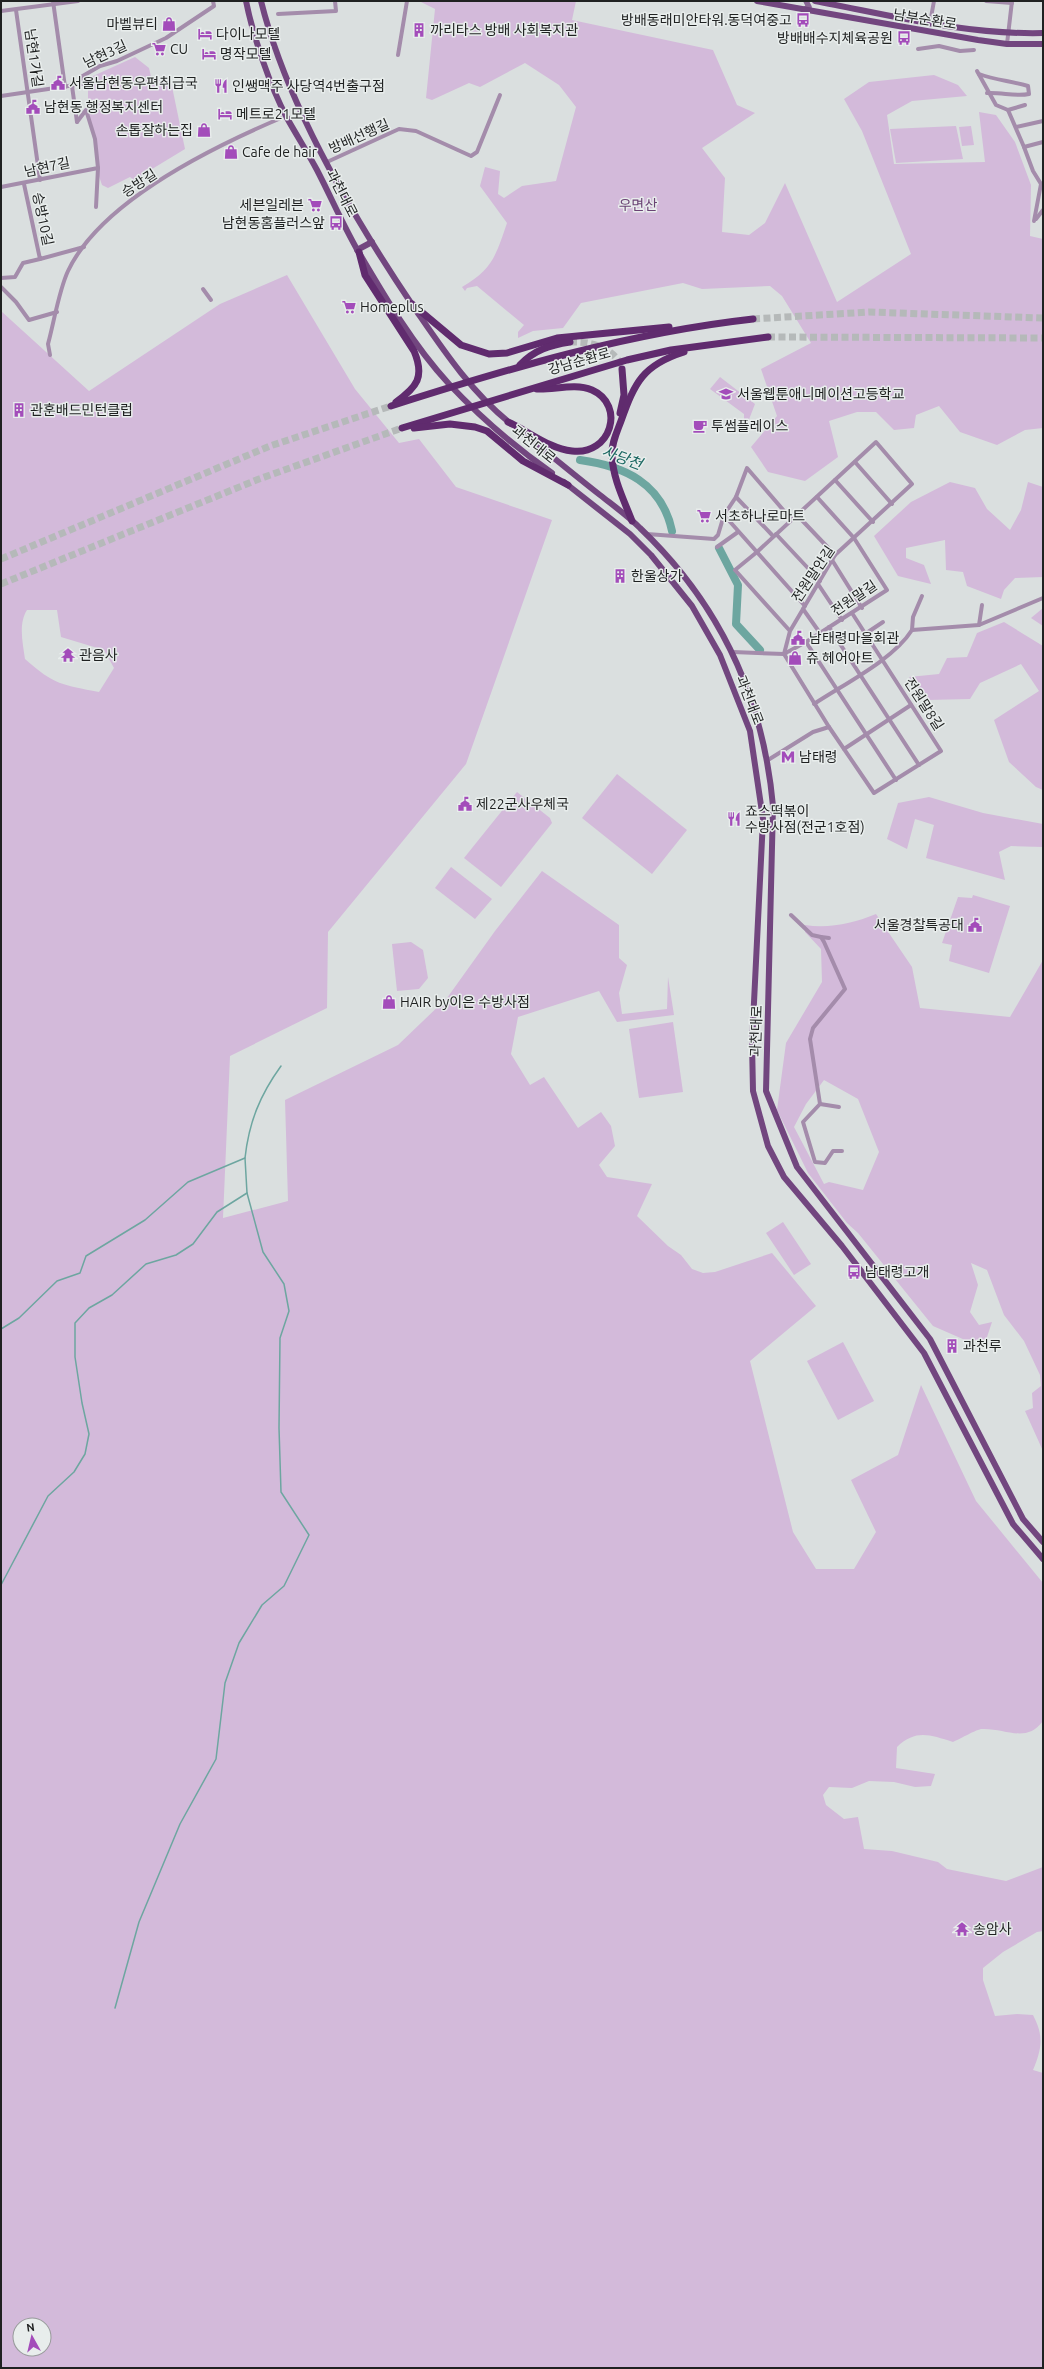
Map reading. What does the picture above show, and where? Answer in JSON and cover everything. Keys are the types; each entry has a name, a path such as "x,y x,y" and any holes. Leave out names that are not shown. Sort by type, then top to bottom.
{"highway":[{"name":"강남순환로","path":"358,251 365,275 416,357 419,377 414,387 391,406 520,365 614,342 695,326 753,319"},
{"path":"412,304 460,345 489,354 507,353 557,338 695,326"},
{"name":"강남순환로","path":"568,485 523,461 487,431 461,424 402,428 627,360 703,346 768,337"},
{"path":"520,365 528,356 543,349 570,342"},
{"path":"613,444 630,396 641,377 663,359 703,346"},
{"path":"622,369 624,395 613,444 612,457 617,482 632,521"},
{"path":"508,422 561,449 572,451 588,451 601,444 605,439 608,433 611,416 605,401 596,393 583,388 531,389"}],"main road":[{"name":"과천대로","path":"246,1 249,16 286,116 317,170 358,251 407,329 448,382 476,411 526,455 568,485 630,534 651,555 692,606 720,655 750,731 763,819 752,1043 753,1091 768,1146 784,1177 842,1246 924,1353 1013,1524 1043,1558"},
{"name":"과천대로","path":"261,1 284,70 327,162 372,242 448,357 475,390 508,422 647,534 690,581 733,652 750,693 768,760 773,806 772,906 766,1091 797,1167 930,1339 1023,1519 1043,1542"},
{"name":"남부순환로","path":"757,1 855,20 1007,44 1043,44"},
{"path":"803,10 809,7 806,1"},
{"name":"남부순환로","path":"816,1 930,23 1007,33 1043,33"},
{"path":"855,20 850,14 852,11 857,9"},
{"path":"358,251 372,242"},
{"path":"630,534 640,527"},
{"path":"720,655 733,652"},
{"path":"759,905 772,906"}],"street":[{"path":"1,12 53,3 78,1"},
{"path":"278,14 336,11 335,1"},
{"path":"398,55 407,1"},
{"path":"930,23 934,1"},
{"path":"986,1 1012,2 1007,33 1007,44"},
{"path":"824,14 827,2"},
{"path":"53,3 65,87"},
{"name":"남현3길","path":"72,86 82,84 81,77 89,71 117,61 166,38 213,4"},
{"name":"남현1가길","path":"16,10 40,180"},
{"path":"918,49 939,46 960,51 974,50"},
{"path":"987,93 999,92 1018,96 1029,94 1028,86 1012,81 998,81 978,73 987,93 996,105 1008,110 1025,104"},
{"path":"1,96 72,86 77,122 86,110 95,139 98,168 96,207"},
{"name":"방배선행길","path":"327,162 399,130 416,131 471,156 477,152 500,95"},
{"path":"1008,110 1033,171 1041,184 1034,221 1043,210"},
{"name":"승방길","path":"50,355 48,344 67,272 84,246 109,218 140,194 218,148 281,118"},
{"path":"1016,128 1043,121"},
{"path":"1024,147 1043,142"},
{"name":"남현7길","path":"1,187 24,184 98,168"},
{"name":"승방10길","path":"24,184 40,258"},
{"name":"승방10길","path":"1,278 15,277 23,263 84,246"},
{"path":"1,287 16,302 29,320 57,312"},
{"path":"203,289 211,300"},
{"name":"전원말안길","path":"784,654 790,631 834,558 912,484 876,442 855,462"},
{"path":"790,631 735,570 757,552 791,519 855,462 892,504"},
{"path":"647,534 714,539 718,535 724,515 736,497 747,468 791,519"},
{"path":"835,480 873,522"},
{"path":"736,497 819,583 842,620"},
{"path":"817,497 854,538"},
{"path":"724,515 804,607 820,634"},
{"path":"797,515 834,558 862,608"},
{"path":"717,547 738,532"},
{"name":"전원말길","path":"784,654 820,634 888,590 854,538"},
{"path":"814,704 905,642 912,630 913,617 922,596"},
{"path":"912,630 979,624 1043,598"},
{"path":"979,624 982,605"},
{"name":"전원말8길","path":"852,613 941,751 919,765"},
{"path":"865,634 883,622"},
{"path":"733,652 784,654 814,704 874,793 919,765 829,627"},
{"path":"806,642 896,780"},
{"path":"844,749 911,706"},
{"path":"768,760 813,732 829,727"},
{"path":"791,915 812,935 829,938"},
{"path":"820,1104 810,1039 813,1028 845,989 821,937"},
{"path":"820,1104 839,1107"},
{"path":"820,1104 803,1122 815,1162 826,1163 833,1150 842,1151"}],"green space":[{"name":"우면산","path":"419,1 576,1 572,20 713,50 737,105 755,113 702,148 725,178 722,232 749,235 765,223 785,183 837,302 911,254 862,131 844,99 869,82 934,75 958,85 967,96 912,101 887,115 894,164 985,162 979,112 996,115 1015,142 1031,185 1030,236 1043,239 1043,428 1025,430 997,445 960,432 939,406 916,415 914,428 894,430 876,412 857,412 829,421 838,457 805,481 768,472 751,447 777,416 761,369 811,343 782,296 770,286 702,289 683,283 581,303 563,328 533,331 518,338 518,332 524,325 477,286 467,288 465,291 462,287 481,274 492,260 500,244 507,223 480,186 485,167 500,171 498,194 504,198 522,186 556,181 576,107 559,85 525,63 480,87 469,83 432,100 426,98 435,9"},
{"path":"135,57 149,68 152,81 170,77 185,149 134,180 130,177 108,188 102,185 98,173 96,140 88,115 88,90 82,81"},
{"path":"956,126 963,159 896,163 890,129"},
{"path":"971,126 974,145 962,146 959,127"},
{"path":"287,275 355,389 399,443 419,439 456,487 552,520 466,764 328,932 327,1008 230,1056 223,1218 288,1201 285,1100 398,1045 447,998 495,931 542,871 619,925 619,958 627,965 619,993 622,1014 667,1009 668,977 674,1015 617,1022 599,991 518,1017 511,1054 530,1085 544,1077 578,1128 601,1112 611,1126 615,1146 599,1165 607,1177 652,1184 637,1216 668,1246 681,1255 692,1269 703,1273 715,1272 772,1253 816,1306 750,1361 793,1532 816,1569 854,1569 876,1532 851,1480 898,1455 921,1385 976,1501 1043,1583 1043,1721 1036,1728 1030,1732 1023,1733 980,1729 953,1742 937,1737 924,1735 917,1736 904,1741 897,1747 896,1768 935,1774 931,1786 915,1787 894,1782 869,1781 852,1788 829,1787 823,1795 826,1805 844,1819 858,1817 864,1849 892,1851 938,1862 947,1869 1006,1881 1043,1867 1043,1931 1037,1932 1003,1952 983,1968 983,1980 995,2016 1017,2014 1033,2015 1039,2029 1040,2048 1033,2070 1043,2073 1043,2368 1,2368 1,311 89,391 220,304","holes":["27,610 57,610 61,637 104,650 114,668 99,692 59,683 35,668 25,659 22,641 22,628 24,616"]},
{"path":"720,377 755,404 748,422 744,421 744,414 710,389"},
{"path":"950,482 975,488 987,509 1010,530 1021,510 1028,482 1043,487 1043,577 1015,578 1004,590 1001,599 967,586 963,572 946,570 945,540 906,548 906,558 924,565 931,584 898,576 874,536 911,502"},
{"path":"1043,608 1043,626 1031,618"},
{"path":"1004,622 1043,646 1043,790 1036,787 1009,762 994,720 1039,691 1021,664 980,683 970,699 927,700 909,677 939,674 947,658 967,657 977,633"},
{"path":"617,774 687,830 652,874 582,818"},
{"path":"517,792 550,818 552,823 501,887 464,858"},
{"path":"929,797 983,813 1043,824 1043,847 1011,846 999,852 1005,880 926,858 934,825 915,819 907,849 887,839 898,803"},
{"path":"451,867 492,899 475,919 435,888"},
{"path":"973,895 1010,906 989,973 949,961 952,945 942,943 958,897 972,898"},
{"path":"876,914 912,967 920,1008 1010,1017 1043,960 1043,1451 1025,1411 1033,1408 1032,1393 1041,1386 1040,1375 1024,1341 1004,1315 987,1270 971,1263 978,1285 970,1312 979,1325 992,1322 986,1340 965,1340 933,1326 858,1233 847,1223 808,1173 777,1110 786,1043 822,982 821,949 805,932 805,925 832,926","holes":["824,1080 858,1099 879,1152 863,1190 829,1182 824,1184 794,1127 806,1104"]},
{"path":"411,942 423,950 428,978 419,989 397,991 392,944"},
{"path":"673,1022 683,1092 639,1098 629,1029"},
{"path":"783,1222 811,1264 794,1275 766,1233"},
{"path":"843,1342 874,1401 838,1420 807,1361"}],"waterway":[{"name":"사당천","path":"580,460 612,467 626,472 639,480 660,500 667,514 672,531"},
{"name":"사당천","path":"719,548 738,585 736,624 760,650"},
{"path":"1,1329 19,1318 57,1281 80,1273 86,1256 145,1220 188,1182 245,1158 249,1133 261,1098 281,1066"},
{"path":"115,2008 139,1922 180,1824 216,1759 225,1683 239,1643 262,1605 284,1586 309,1535 281,1492 279,1428 280,1338 289,1311 284,1284 263,1252 247,1193 245,1158"},
{"path":"1,1585 48,1496 74,1472 85,1454 89,1434 82,1403 75,1357 75,1323 89,1308 112,1295 146,1264 176,1255 193,1244 217,1212 247,1193"}],"tunnel":[{"path":"753,319 869,312 1043,318"},
{"path":"768,337 1043,338"},
{"path":"570,342 593,344 607,350 618,360 622,367"},
{"path":"1,559 270,446 391,406"},
{"path":"1,584 259,479 402,428"}],"place":[{"name":"방배동래미안타워.동덕여중고","path":"803,20"},
{"name":"마벨뷰티","path":"169,24"},
{"name":"까리타스 방배 사회복지관","path":"419,30"},
{"name":"다이나모텔","path":"205,34"},
{"name":"방배배수지체육공원","path":"904,38"},
{"name":"CU","path":"159,49"},
{"name":"명작모텔","path":"209,54"},
{"name":"서울남현동우편취급국","path":"58,83"},
{"name":"인쌩맥주 사당역4번출구점","path":"221,86"},
{"name":"남현동 행정복지센터","path":"33,107"},
{"name":"메트로21모텔","path":"225,114"},
{"name":"손톱잘하는집","path":"204,130"},
{"name":"Cafe de hair","path":"231,152"},
{"name":"세븐일레븐","path":"315,205"},
{"name":"남현동홈플러스앞","path":"336,223"},
{"name":"Homeplus","path":"349,307"},
{"name":"서울웹툰애니메이션고등학교","path":"726,394"},
{"name":"관훈배드민턴클럽","path":"19,410"},
{"name":"투썸플레이스","path":"700,426"},
{"name":"서초하나로마트","path":"704,516"},
{"name":"한울상가","path":"620,576"},
{"name":"남태령마을회관","path":"798,638"},
{"name":"관음사","path":"68,655"},
{"name":"쥬 헤어아트","path":"795,658"},
{"name":"남태령","path":"788,757"},
{"name":"제22군사우체국","path":"465,804"},
{"name":"죠스떡볶이 수방사점(전군1호점)","path":"734,819"},
{"name":"서울경찰특공대","path":"975,925"},
{"name":"HAIR by이은 수방사점","path":"389,1002"},
{"name":"남태령고개","path":"854,1272"},
{"name":"과천루","path":"952,1346"},
{"name":"송암사","path":"962,1929"}]}
